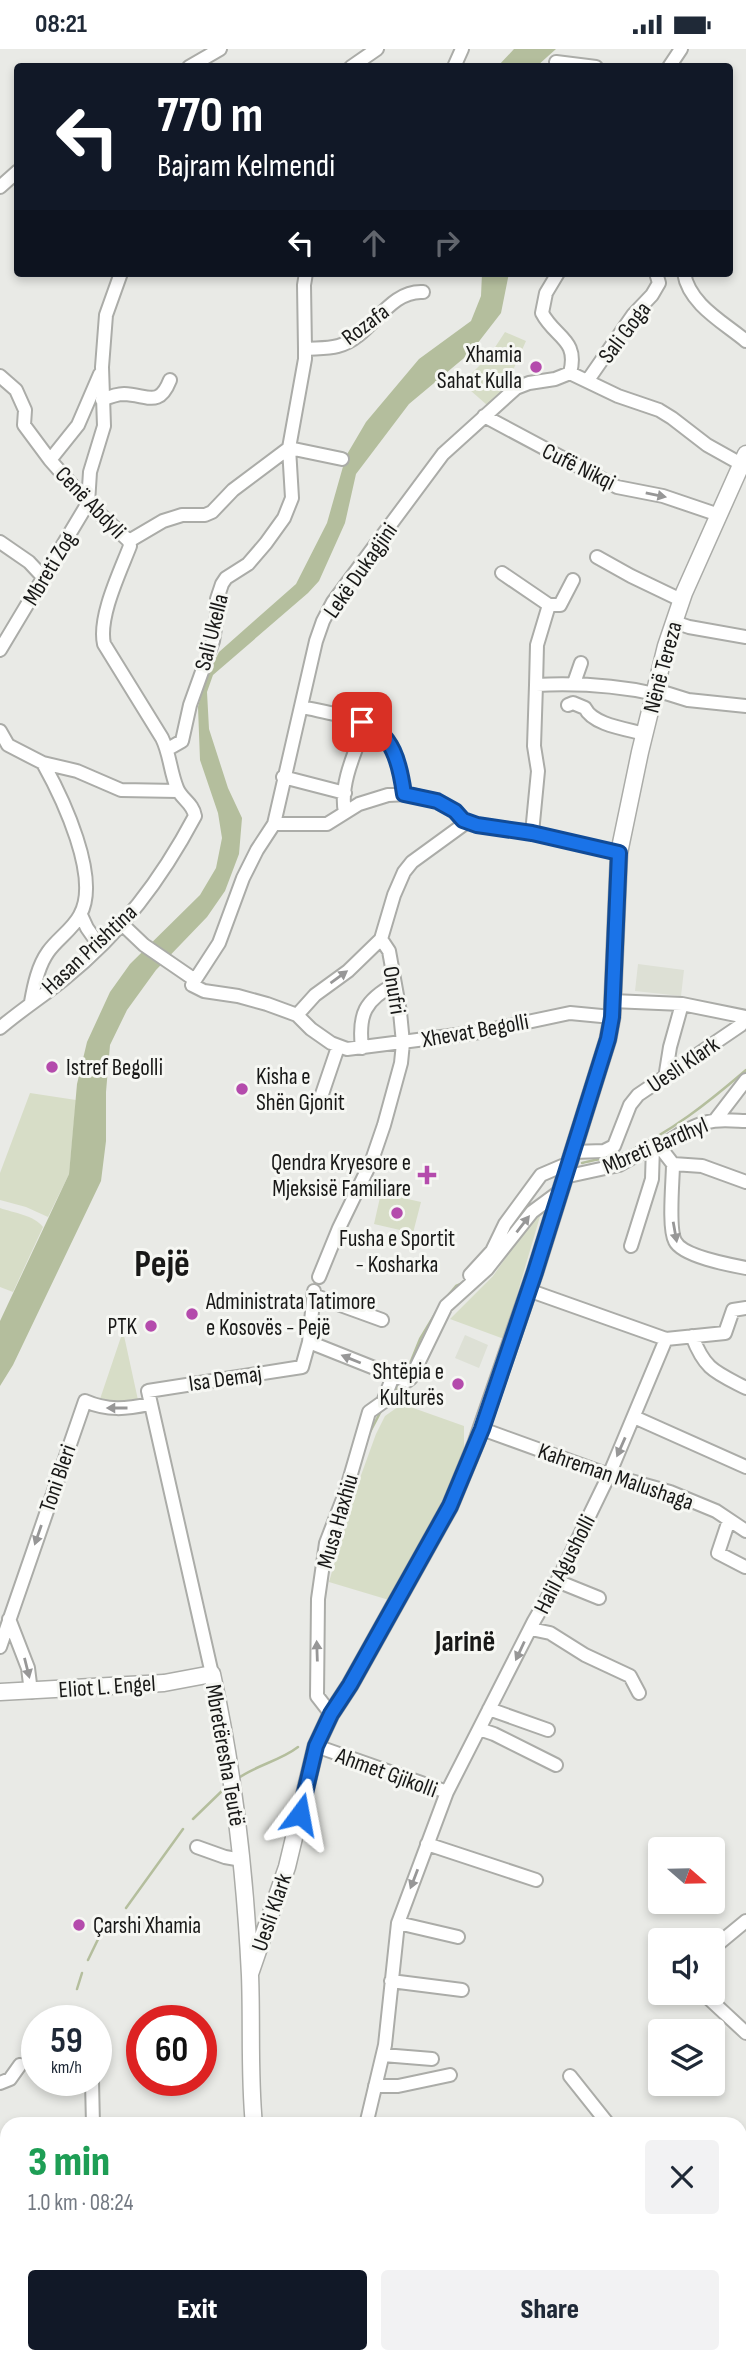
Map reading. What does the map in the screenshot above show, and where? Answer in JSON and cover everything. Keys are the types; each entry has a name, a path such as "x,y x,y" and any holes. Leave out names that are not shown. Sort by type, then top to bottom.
{"main road":[{"name":"Nënë Tereza","path":"619,853 655,692 674,622 681,600 744,459"},
{"name":"Uesli Klark","path":"250,1974 288,1867 316,1746 331,1714 450,1506 482,1429 528,1290 608,1039 612,1009 619,853"},
{"name":"Eliot L. Engel","path":"0,1692 164,1683 212,1674"},
{"name":"Mbretëresha Teutë","path":"212,1674 234,1784 242,1860 250,1974 254,2117"}],"street":[{"path":"196,63 220,49"},
{"path":"357,63 377,49"},
{"path":"556,62 564,63"},
{"path":"0,187 14,175"},
{"name":"Mbreti Zog","path":"0,650 88,503 89,472 103,426 106,315 120,277"},
{"name":"Rozafa","path":"289,449 305,359 305,277"},
{"path":"556,277 546,293 542,313 572,351 574,360 570,373 618,396 659,410 707,445 744,459"},
{"path":"685,277 686,285 705,309 746,341"},
{"name":"Sali Goga","path":"588,380 633,315 652,295 657,278"},
{"name":"Rozafa","path":"305,349 339,346 359,335 401,297 412,291 423,292"},
{"name":"Mbreti Zog","path":"50,460 78,425 103,367"},
{"name":"Lekë Dukagjini","path":"195,984 219,943 243,878 274,824 316,641 333,602 443,454 516,389 570,373"},
{"name":"Cenë Abdyli","path":"0,376 16,390 25,410 24,425 50,460 88,503 129,541 130,546 115,584 102,635 107,651 168,749 178,791"},
{"path":"102,400 120,394 157,398 163,394 170,380"},
{"name":"Cufë Nikqi","path":"484,416 617,487 663,496 719,515"},
{"path":"129,541 163,521 182,515 205,515 212,512 233,490 289,449 342,459"},
{"name":"Sali Ukella","path":"168,749 181,741 186,727 190,705 214,641 217,599 222,585 226,578 248,565 285,518 292,498 289,449"},
{"path":"0,542 29,562 43,577"},
{"name":"Nënë Tereza","path":"597,557 681,600"},
{"path":"502,573 549,605 560,605 573,580"},
{"path":"532,833 537,771 534,746 537,645 549,605"},
{"path":"674,622 746,637"},
{"path":"573,683 581,663"},
{"path":"536,685 573,683 622,687 688,700 746,706"},
{"name":"Nënë Tereza","path":"568,705 573,703 585,708 588,715 597,719 645,734"},
{"path":"302,707 366,723 384,735 399,765 404,794"},
{"path":"345,813 345,793 366,723"},
{"path":"0,731 4,749 43,763 77,771 121,790 178,791"},
{"path":"31,1002 34,983 47,953 81,915 86,891 81,852 73,828 43,763"},
{"path":"283,777 345,793"},
{"name":"Hasan Prishtina","path":"0,1028 64,979 123,925 150,891 195,816 193,807 178,791"},
{"path":"274,824 327,824 359,804 388,795 404,794 437,801 455,811 467,822 532,833 619,853"},
{"path":"297,1015 315,995 348,971 381,939 394,895 404,872 412,862 467,822"},
{"path":"81,915 99,945"},
{"path":"123,925 144,945 195,984 216,994 238,996 297,1015 311,1029 338,1047 319,1103"},
{"name":"Onufri","path":"319,1277 381,1136 401,1063 402,1043 395,984 389,951 381,939"},
{"path":"362,1048 360,1028 366,1006 379,992 395,984"},
{"path":"666,1072 682,1005"},
{"name":"Xhevat Begolli","path":"338,1047 347,1049 402,1043 435,1036 480,1032 570,1013 612,1009 682,1005 744,1021"},
{"name":"Uesli Klark","path":"566,1171 614,1146 630,1105 638,1095 744,1021"},
{"path":"716,1119 746,1080"},
{"name":"Mbreti Bardhyl","path":"566,1171 618,1165 688,1129 716,1119 746,1121"},
{"path":"656,1146 673,1164 702,1166 746,1182"},
{"path":"631,1246 652,1179 656,1146"},
{"path":"673,1164 674,1240 680,1248 746,1268"},
{"path":"470,1275 492,1251 505,1224 541,1175 566,1171"},
{"name":"Musa Haxhiu","path":"331,1714 317,1696 318,1599 326,1543 346,1491 369,1412 383,1402 399,1378 411,1378 446,1306 487,1269 566,1171"},
{"path":"528,1290 666,1339 725,1333 733,1310 746,1308"},
{"path":"382,1320 314,1293 309,1342 399,1378"},
{"path":"692,1336 699,1354 709,1368 746,1388"},
{"name":"Halil Agusholli","path":"447,1792 609,1475 666,1339"},
{"name":"Isa Demaj","path":"149,1398 302,1367 309,1342"},
{"name":"Toni Bleri","path":"0,1647 5,1622 85,1401 107,1409 127,1409 149,1398"},
{"name":"Mbretëresha Teutë","path":"149,1398 212,1674"},
{"path":"634,1417 746,1467"},
{"name":"Kahreman Malushaga","path":"482,1429 609,1475 670,1492 716,1511 746,1531"},
{"path":"729,1520 718,1553 745,1567"},
{"path":"557,1581 599,1598"},
{"path":"5,1622 28,1668 31,1692"},
{"path":"531,1629 550,1633 585,1655 630,1676 639,1693"},
{"path":"489,1709 548,1730"},
{"path":"479,1729 556,1765"},
{"name":"Ahmet Gjikolli","path":"316,1746 447,1792 398,1923 383,2055 368,2117"},
{"path":"427,1844 536,1880"},
{"path":"197,1847 242,1860"},
{"path":"247,1925 258,1926 267,1920"},
{"path":"725,1939 746,1921"},
{"path":"398,1923 458,1937"},
{"path":"391,1981 462,1990"},
{"path":"717,2005 744,2027"},
{"path":"383,2055 432,2059"},
{"path":"0,2083 10,2079 20,2065"},
{"path":"375,2086 398,2086 450,2075"},
{"path":"570,2076 603,2117"},
{"path":"92,2096 93,2117"}],"shaded area":[{"path":"514,49 556,49 540,63 501,63"},
{"path":"482,277 508,277 501,313 470,353 409,404 356,474 345,523 319,581 213,675 207,692 209,729 228,788 242,818 239,854 225,891 207,917 156,970 127,1010 110,1045 106,1141 101,1181 13,1365 0,1386 0,1321 69,1174 77,1084 87,1042 110,992 130,964 200,895 216,868 222,838 218,813 200,760 198,707 205,680 219,652 296,584 327,523 346,456 366,422 419,359 471,321 481,296"},
{"path":"505,332 526,341 509,387 487,405 462,383 490,355"},
{"path":"638,964 684,970 681,996 635,991"},
{"path":"30,1093 76,1100 69,1174 48,1217 0,1200 0,1173"},
{"name":"Fusha e Sportit - Kosharka","path":"381,1193 421,1202 413,1233 374,1224"},
{"path":"0,1208 29,1217 43,1227 13,1292 0,1287"},
{"path":"541,1213 504,1339 450,1319 493,1276 532,1220"},
{"path":"123,1331 138,1400 99,1402"},
{"path":"465,1335 488,1345 479,1368 455,1358"},
{"path":"402,1404 464,1426 464,1452 439,1508 389,1600 329,1582 356,1489 376,1434 385,1416"}],"waterway":[{"path":"582,1163 625,1153 673,1127 746,1070"},
{"path":"445,1299 456,1286 463,1283"},
{"path":"405,1376 420,1339 441,1304"},
{"path":"387,1405 399,1384"},
{"path":"369,1434 382,1409"},
{"path":"330,1558 345,1511"},
{"path":"237,1779 298,1747"},
{"path":"193,1819 226,1787"},
{"path":"126,1908 183,1829"},
{"path":"88,1960 102,1931"},
{"path":"77,1989 82,1973"}],"place":[{"name":"Xhamia Sahat Kulla","path":"536,367"},
{"name":"Istref Begolli","path":"52,1067"},
{"name":"Kisha e Shën Gjonit","path":"242,1089"},
{"name":"Qendra Kryesore e Mjeksisë Familiare","path":"427,1175"},
{"name":"Fusha e Sportit - Kosharka","path":"397,1213"},
{"name":"Administrata Tatimore e Kosovës - Pejë","path":"192,1314"},
{"name":"PTK","path":"151,1326"},
{"name":"Shtëpia e Kulturës","path":"458,1384"},
{"name":"Çarshi Xhamia","path":"79,1925"}],"district":[{"name":"Pejë","path":"162,1263"},
{"name":"Jarinë","path":"465,1641"}],"route":[{"path":"300,1814 316,1746 331,1714 450,1506 482,1429 535,1272 608,1039 612,1017 619,853 532,833 477,825 463,820 455,811 437,801 404,794 399,765 384,735 371,724 362,722"}]}
